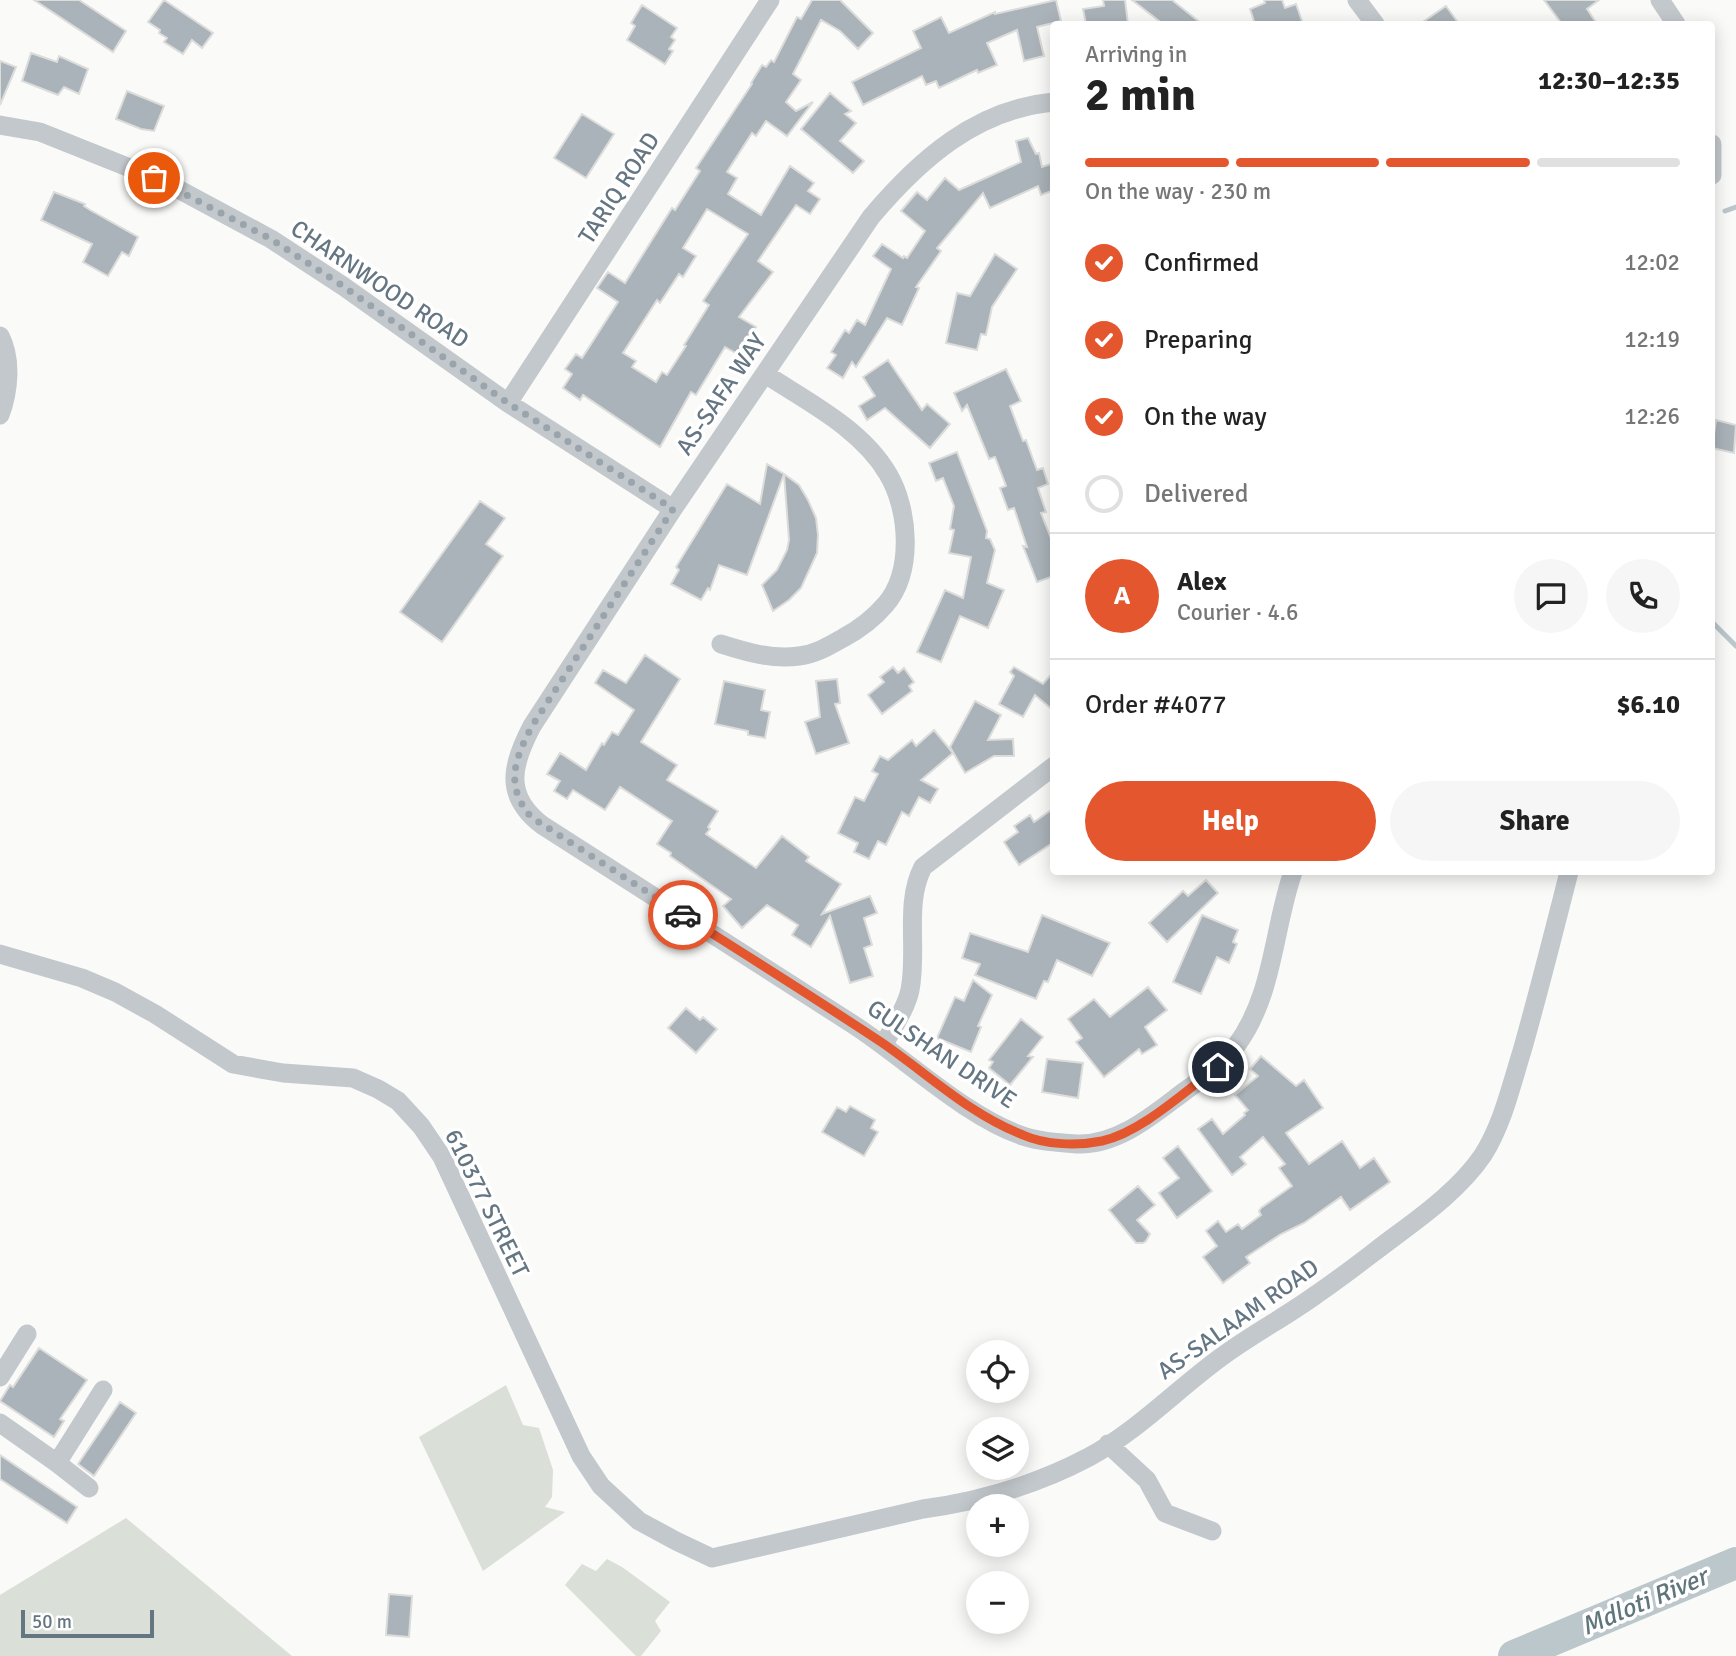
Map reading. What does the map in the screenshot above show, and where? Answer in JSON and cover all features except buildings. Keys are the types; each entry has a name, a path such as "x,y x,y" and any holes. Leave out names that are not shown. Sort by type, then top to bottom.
{"street":[{"name":"TARIQ ROAD","path":"508,403 770,0"},
{"path":"1357,0 1373,21"},
{"path":"1660,0 1674,21"},
{"name":"AS-SAFA WAY","path":"517,793 514,781 516,764 532,726 673,509 870,217 901,181 936,151 989,118 1035,104 1050,102"},
{"name":"CHARNWOOD ROAD","path":"0,125 40,132 165,182 271,239 343,286 508,403 673,509"},
{"path":"0,336 8,365 0,415"},
{"path":"721,645 778,657 800,656 823,649 854,632 885,606 903,563 903,511 898,494 881,462 856,437 765,374"},
{"path":"884,1044 910,991 914,945 914,892 923,867 1050,769"},
{"name":"GULSHAN DRIVE","path":"517,793 523,807 542,825 884,1044 960,1102 1025,1136 1081,1144 1104,1141 1127,1132 1218,1067 1237,1046 1263,993 1292,875"},
{"name":"AS-SALAAM ROAD","path":"712,1558 1016,1489 1061,1471 1108,1444 1222,1356 1316,1295 1420,1217 1454,1187 1481,1157 1497,1130 1537,999 1568,875"},
{"name":"610377 STREET","path":"0,954 82,978 115,992 233,1064 283,1073 353,1078 398,1101 421,1126 442,1157 581,1456 601,1486 639,1521 712,1558"},
{"path":"0,1377 27,1334"},
{"path":"57,1462 103,1390"},
{"path":"0,1423 57,1462 89,1488"},
{"path":"1108,1444 1147,1480 1165,1513 1212,1531"}],"shaded area":[{"path":"506,1385 523,1425 539,1428 553,1470 552,1497 545,1507 565,1512 483,1571 419,1437"},
{"path":"126,1518 292,1656 0,1656 0,1595"},
{"path":"607,1559 670,1602 655,1621 661,1631 641,1656 636,1656 565,1585 582,1564 596,1571"}],"waterway":[{"path":"1725,211 1736,207"},
{"path":"1715,625 1736,646"},
{"name":"Mdloti River","path":"1514,1656 1736,1563"}],"way so far":[{"path":"154,178 271,239 343,286 508,403 673,509 532,726 521,748 514,781 523,807 531,817 683,915"}],"route":[{"path":"683,915 884,1044 960,1102 1025,1136 1052,1142 1081,1144 1104,1141 1127,1132 1218,1067"}]}
